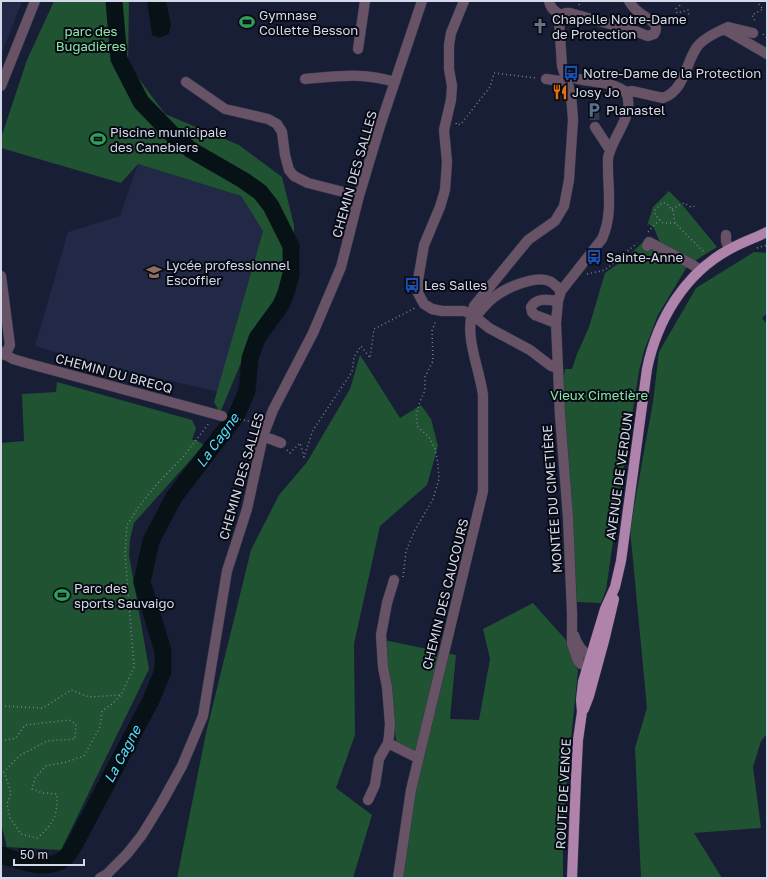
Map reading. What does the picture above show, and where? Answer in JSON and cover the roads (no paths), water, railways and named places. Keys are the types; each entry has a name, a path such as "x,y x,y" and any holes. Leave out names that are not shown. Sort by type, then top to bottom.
{"main road":[{"name":"AVENUE DE VERDUN","path":"590,662 605,610 615,587 621,560 644,391 650,353 656,335 671,307 686,285 700,270 729,249 767,232"},
{"name":"ROUTE DE VENCE","path":"572,878 578,740 582,712 613,609 615,587"}],"street":[{"path":"1,86 35,1"},
{"path":"358,48 365,1"},
{"name":"CHEMIN DES SALLES","path":"100,878 127,854 142,835 182,766 203,716 227,571 247,509 263,436 274,410 313,333 340,267 359,196 422,1"},
{"path":"464,1 451,33 449,44 449,69 452,86 452,100 444,130 447,162 445,190 440,207 424,245 418,280 418,293 424,304 438,310 451,312 464,311 473,315 489,328 530,350 551,366 558,368"},
{"path":"549,1 550,6 556,13 561,15 566,13 575,14 634,31 645,36 651,35 656,31 655,23 634,8 629,1"},
{"path":"473,315 474,306 528,240 555,221 564,206 569,180 573,120 571,94 562,66 559,21 561,15"},
{"path":"546,79 566,78 613,84 626,92 637,92 660,98 667,96 676,90 697,47 707,39 724,29 733,27 757,31 743,21"},
{"path":"724,29 767,54"},
{"path":"305,79 355,74 395,82"},
{"path":"571,94 575,85 582,81"},
{"path":"186,82 225,109 268,119 277,124 282,132 285,155 289,170 294,176 308,183 359,196"},
{"path":"556,323 535,315 532,312 531,307 533,303 559,296 565,285 602,239 606,230 610,210 608,167 610,150 626,117 629,99 626,92"},
{"path":"595,127 610,150"},
{"path":"726,235 726,241 729,249"},
{"path":"643,244 649,242 700,270"},
{"path":"1,276 10,345 3,354"},
{"path":"473,315 494,297 507,289 541,279 555,284 559,296"},
{"name":"MONTÉE DU CIMETIÈRE","path":"559,296 556,323 560,415 568,524 572,627 575,640 587,655 590,662"},
{"name":"CHEMIN DES CAUCOURS","path":"398,878 411,790 418,758 483,491 483,395 482,385 471,345 473,315"},
{"name":"CHEMIN DU BRECQ","path":"3,354 92,381 219,415"},
{"path":"263,436 281,443"},
{"path":"368,800 376,779 379,759 388,743 390,724 383,660 382,630 386,603 398,582"},
{"name":"ROUTE DE VENCE","path":"585,698 588,689 590,662 604,641"},
{"path":"388,743 418,758"}],"waterway":[{"name":"La Cagne","path":"1,855 25,862 43,865 59,862 70,853 151,700 163,671 163,651 142,582 151,541 174,497 236,416 247,391 250,358 257,338 281,305 291,274 291,246 271,206 260,192 243,180 191,150 174,136 141,102 119,59 114,1"}],"tunnel":[{"path":"594,110 595,127"}],"place":[{"name":"Gymnase Collette Besson","path":"247,22"},
{"name":"Chapelle Notre-Dame de Protection","path":"540,26"},
{"name":"Notre-Dame de la Protection","path":"571,73"},
{"name":"Josy Jo","path":"560,92"},
{"name":"Planastel","path":"594,110"},
{"name":"Piscine municipale des Canebiers","path":"98,139"},
{"name":"Sainte-Anne","path":"594,257"},
{"name":"Lycée professionnel Escoffier","path":"154,272"},
{"name":"Les Salles","path":"412,285"},
{"name":"Parc des sports Sauvaigo","path":"62,595"}],"park label":[{"name":"parc des Bugadières","path":"91,38"},
{"name":"Vieux Cimetière","path":"599,395"}]}
